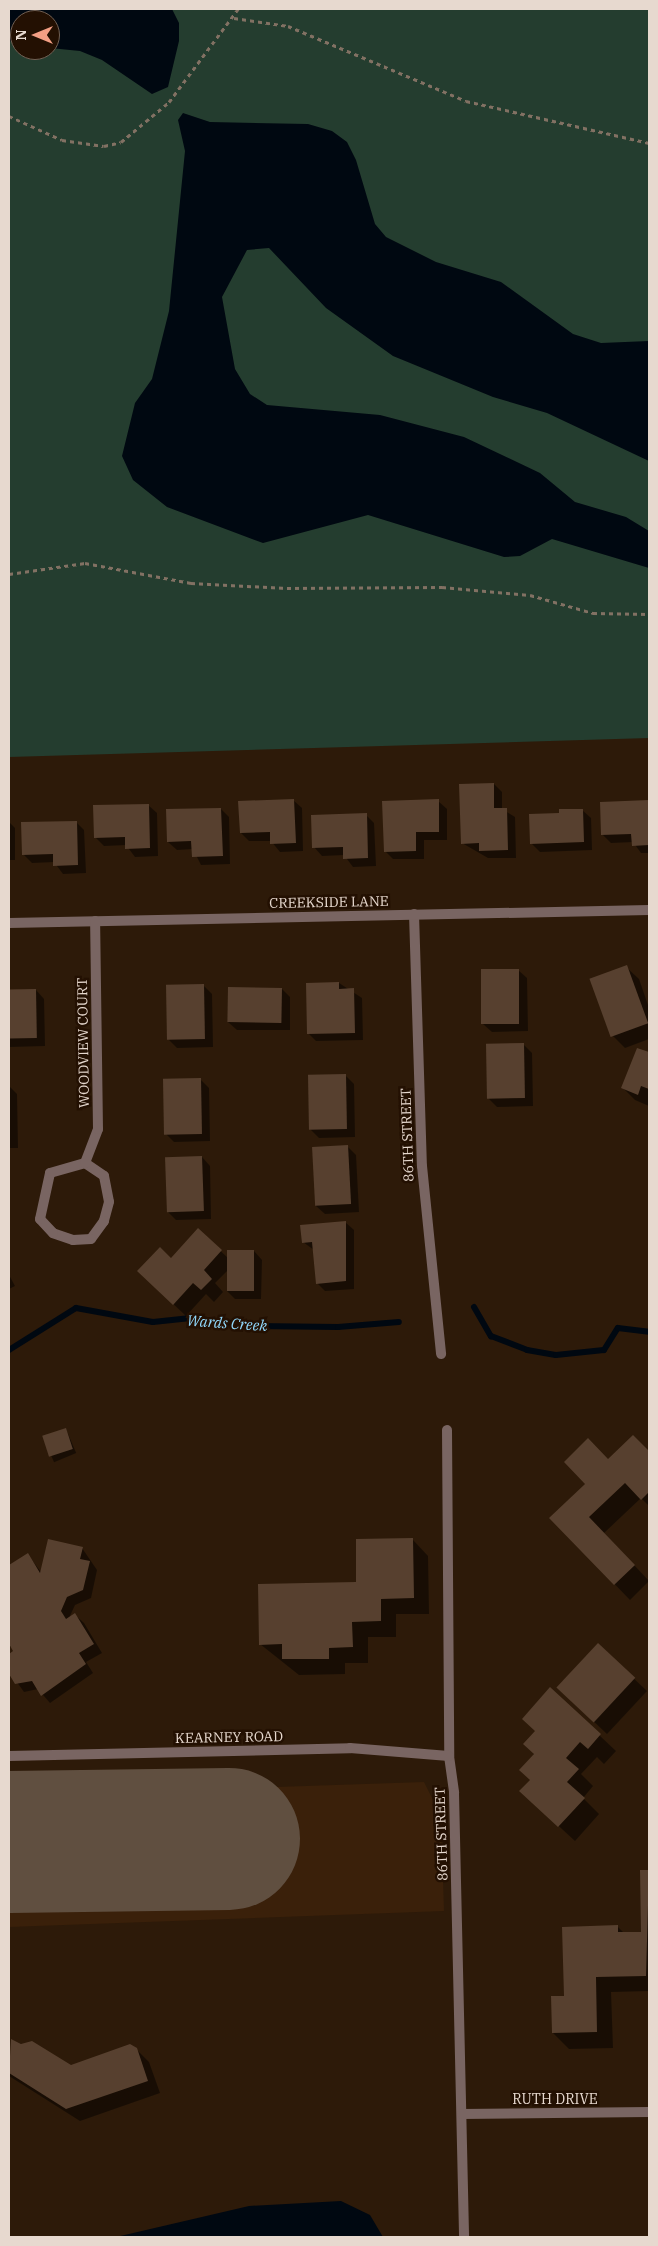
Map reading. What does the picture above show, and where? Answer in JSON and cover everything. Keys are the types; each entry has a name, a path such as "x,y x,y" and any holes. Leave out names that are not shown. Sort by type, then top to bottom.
{"street":[{"name":"CREEKSIDE LANE","path":"9,923 649,910"},
{"name":"86TH STREET","path":"414,914 422,1166 440,1354"},
{"name":"WOODVIEW COURT","path":"85,1163 98,1129 95,921"},
{"path":"85,1163 104,1176 109,1202 104,1221 91,1239 73,1240 53,1233 40,1219 50,1173 85,1163"},
{"name":"86TH STREET","path":"446,1430 449,1756 454,1793 464,2237"},
{"name":"KEARNEY ROAD","path":"9,1756 350,1748 449,1756"},
{"name":"RUTH DRIVE","path":"462,2114 649,2112"}],"path":[{"path":"9,116 62,140 104,146 120,142 169,102 234,18 238,9"},
{"path":"234,18 288,26 466,101 649,143"},
{"path":"9,574 85,563 191,583 287,588 442,587 530,595 593,613 649,614"}],"shaded area":[{"path":"9,9 172,9 179,23 179,41 168,87 152,94 102,60 80,51 60,49 60,10 10,10 9,41"},
{"path":"183,113 210,122 308,124 332,131 347,142 356,160 375,224 386,237 436,262 501,282 573,334 601,343 649,341 649,461 547,413 493,397 393,356 326,308 269,248 247,250 222,297 235,369 250,394 267,405 380,415 464,437 540,473 575,502 626,517 649,531 649,568 552,539 520,556 504,557 368,515 263,543 167,507 133,480 122,456 135,403 152,379 169,311 185,151 178,120"},
{"path":"424,1782 441,1816 444,1911 9,1927 9,1796"},
{"path":"341,2201 370,2215 383,2237 116,2237 249,2206"}],"green space":[{"path":"9,9 649,9 649,738 9,757"}],"building":[{"path":"494,783 494,808 507,808 508,850 479,851 479,843 461,844 459,784"},
{"path":"294,799 296,843 270,844 270,832 240,833 238,801"},
{"path":"439,799 439,832 416,832 416,851 384,852 382,801"},
{"path":"649,800 649,845 632,846 631,834 601,835 600,802"},
{"path":"149,804 150,848 125,849 125,837 94,838 93,805"},
{"path":"221,808 223,856 192,857 191,841 167,842 166,809"},
{"path":"559,809 583,809 584,842 530,844 529,814 559,813"},
{"path":"367,813 368,858 343,859 343,847 312,848 311,815"},
{"path":"77,821 78,865 53,866 53,854 22,855 21,822"},
{"path":"627,965 648,1023 611,1037 589,979"},
{"path":"481,969 519,969 519,1024 481,1024"},
{"path":"339,982 339,989 354,988 355,1033 307,1034 306,983"},
{"path":"204,984 205,1039 167,1040 166,985"},
{"path":"228,987 282,988 281,1023 227,1022"},
{"path":"9,989 36,989 37,1038 10,1038"},
{"path":"524,1043 525,1098 487,1099 486,1044"},
{"path":"637,1048 649,1052 649,1089 641,1086 638,1095 621,1088"},
{"path":"346,1074 347,1129 309,1130 308,1075"},
{"path":"201,1078 202,1134 164,1135 163,1079"},
{"path":"348,1145 351,1204 315,1206 312,1147"},
{"path":"202,1156 204,1211 167,1212 165,1157"},
{"path":"346,1221 346,1281 316,1284 312,1242 302,1243 300,1225"},
{"path":"198,1228 222,1250 204,1270 212,1279 201,1290 193,1283 173,1305 137,1271 160,1247 171,1258"},
{"path":"227,1250 254,1250 254,1291 227,1291"},
{"path":"66,1428 73,1449 49,1457 42,1436"},
{"path":"633,1435 649,1451 649,1492 641,1500 625,1483 589,1517 635,1565 614,1585 549,1518 585,1484 564,1462 588,1438 608,1459"},
{"path":"413,1538 414,1598 381,1599 381,1621 352,1622 353,1647 329,1648 329,1659 282,1659 282,1644 259,1645 258,1584 356,1582 356,1539"},
{"path":"48,1539 83,1547 80,1559 90,1561 83,1590 67,1597 61,1611 66,1619 75,1613 94,1644 79,1653 86,1664 41,1696 32,1681 15,1684 9,1674 9,1654 13,1651 9,1644 9,1565 28,1553 40,1573"},
{"path":"598,1643 635,1678 594,1722 556,1688"},
{"path":"550,1687 601,1734 588,1749 580,1742 566,1758 579,1769 567,1782 585,1798 558,1827 519,1791 530,1780 519,1770 534,1754 523,1744 535,1731 522,1719"},
{"path":"640,1870 649,1870 646,1976 596,1977 597,2032 552,2033 551,1996 564,1996 562,1927 618,1925 618,1932 641,1932"},
{"path":"11,2039 21,2044 32,2041 71,2065 130,2044 137,2048 148,2081 66,2109 9,2073"}],"waterway":[{"name":"Wards Creek","path":"474,1307 491,1336 527,1350 556,1355 604,1350 618,1328 649,1332"},
{"name":"Wards Creek","path":"9,1350 76,1308 153,1322 191,1318 255,1326 338,1327 399,1322"}],"runway":[{"path":"9,1842 229,1839"}]}
